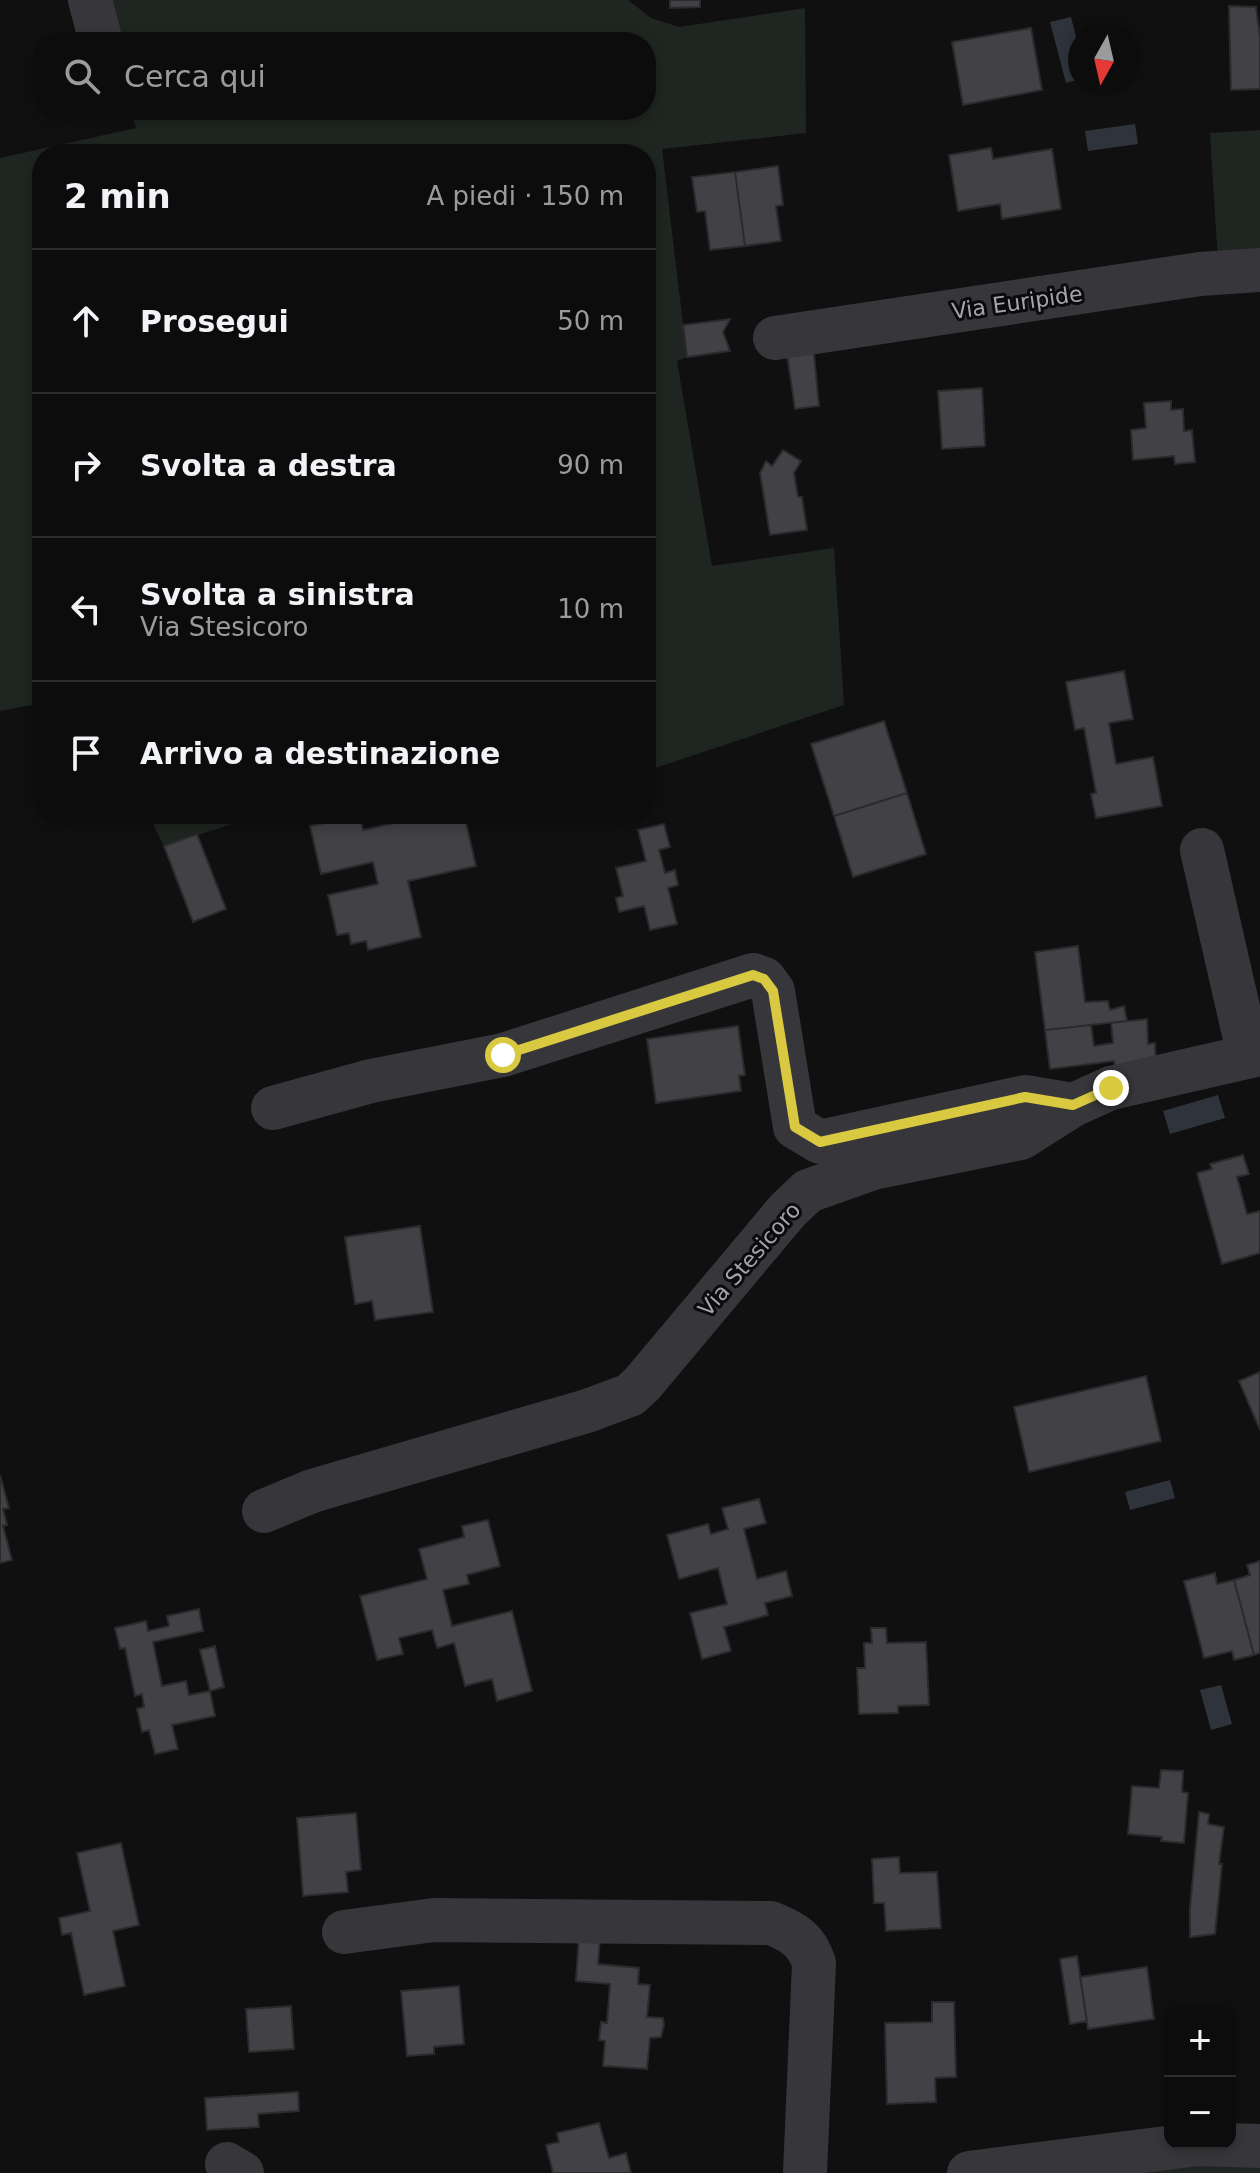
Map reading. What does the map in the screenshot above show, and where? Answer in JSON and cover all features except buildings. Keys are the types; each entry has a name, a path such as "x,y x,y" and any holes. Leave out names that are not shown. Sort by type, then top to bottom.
{"street":[{"path":"90,0 98,32"},
{"name":"Via Euripide","path":"775,338 1200,274 1260,270"},
{"path":"1202,850 1254,1055"},
{"path":"273,1108 371,1081 503,1055 753,975 764,979 773,991 795,1127 820,1142 1025,1097 1073,1105"},
{"name":"Via Stesicoro","path":"264,1511 312,1491 587,1411 630,1395 787,1211 808,1191 873,1168 1021,1138 1073,1105 1111,1088 1254,1055"},
{"path":"808,1191 808,1160 820,1142"},
{"path":"344,1932 434,1920 771,1923 788,1930 800,1937 810,1950 814,1963 805,2173"},
{"path":"969,2173 1198,2144 1260,2146"}],"shaded area":[{"path":"102,0 628,0 651,18 679,27 805,8 806,133 662,149 687,357 677,361 712,566 834,548 844,705 656,768 656,144 63,144 136,128 134,120 656,120 656,32 110,32"},
{"path":"1071,17 1073,24 1068,24 1066,83 1050,22"},
{"path":"1135,124 1138,144 1088,151 1085,131"},
{"path":"1260,130 1260,259 1218,262 1210,133"},
{"path":"32,151 32,705 0,711 0,158"},
{"path":"153,824 232,824 164,846"},
{"path":"1218,1095 1225,1118 1170,1134 1163,1111"},
{"path":"1170,1480 1175,1498 1130,1510 1125,1492"},
{"path":"1221,1685 1232,1724 1211,1730 1200,1690"},
{"path":"1260,2160 1260,2173 1064,2173"}],"route":[{"path":"503,1055 753,975 764,979 773,991 795,1127 820,1142 1025,1097 1073,1105 1111,1088"}]}
